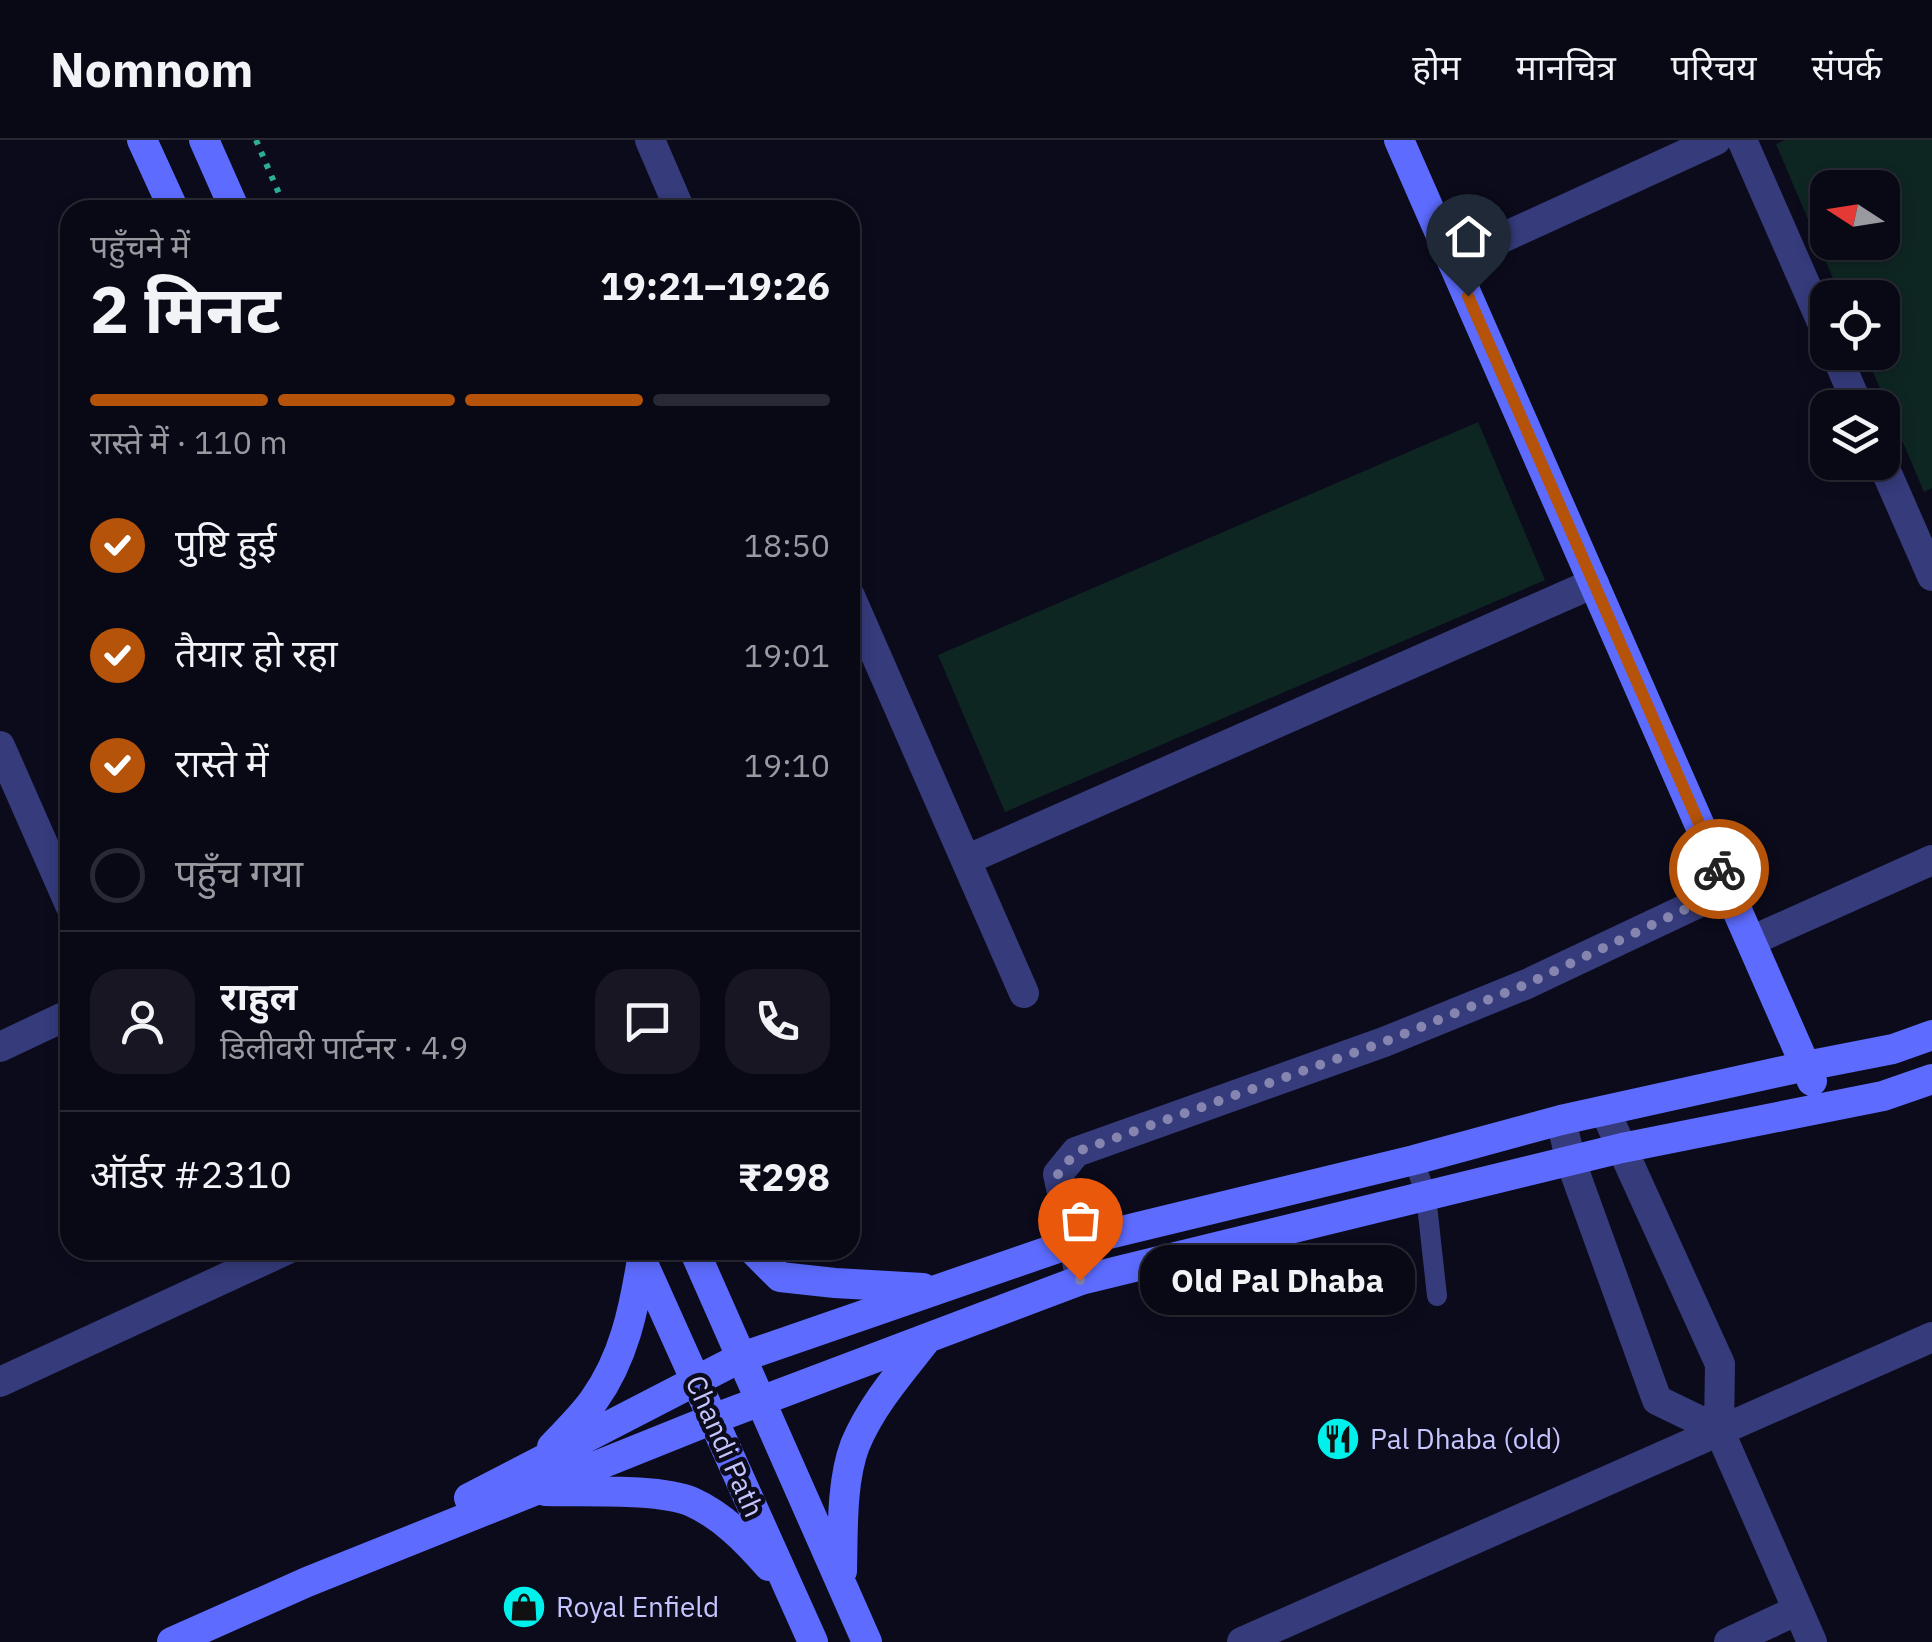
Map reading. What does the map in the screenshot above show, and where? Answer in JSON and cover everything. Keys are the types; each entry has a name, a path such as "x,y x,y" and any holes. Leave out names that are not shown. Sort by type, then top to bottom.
{"street":[{"path":"142,140 169,200"},
{"path":"204,140 231,200"},
{"path":"650,140 676,200"},
{"path":"1399,140 1824,1106"},
{"path":"1452,261 1716,140"},
{"path":"1742,140 1810,295"},
{"path":"1895,480 1920,515 1932,576"},
{"path":"966,860 1594,583"},
{"path":"860,619 1024,993"},
{"path":"0,746 60,882"},
{"path":"1750,941 1932,860"},
{"path":"1080,1280 1058,1174 1076,1152 1384,1042 1527,984 1728,889"},
{"path":"0,1047 60,1019"},
{"path":"172,1642 534,1477 742,1358 1072,1243 1561,1120 1893,1049 1932,1035"},
{"path":"534,1477 712,1419 1080,1280 1622,1148 1883,1096 1932,1078"},
{"path":"1606,1110 1720,1364 1720,1430 1812,1642"},
{"path":"1561,1120 1571,1162 1657,1400 1720,1430"},
{"path":"0,1382 244,1260"},
{"path":"534,1477 607,1380 633,1315 639,1260"},
{"name":"Chandi Path","path":"642,1260 812,1642"},
{"name":"Chandi Path","path":"698,1260 868,1642"},
{"path":"763,1260 780,1277 939,1289"},
{"path":"842,1584 843,1504 854,1447 880,1400 928,1338"},
{"path":"1242,1642 1932,1338"},
{"path":"534,1477 688,1500 728,1524 788,1587"},
{"path":"1729,1642 1798,1610"}],"lane":[{"path":"1414,1160 1426,1196 1437,1296"}],"path":[{"path":"256,140 282,200"}],"green space":[{"path":"1785,140 1932,140 1932,488 1924,492 1900,435 1900,390 1881,390 1872,370 1900,370 1900,280 1834,280 1825,260 1900,260 1900,170 1810,170 1810,224 1776,144"},
{"path":"1478,422 1545,580 1005,812 938,655"}],"way so far":[{"path":"1080,1280 1058,1174 1076,1152 1384,1042 1527,984 1728,889 1719,869"}],"place":[{"name":"Old Pal Dhaba","path":"1080,1280"},
{"name":"Pal Dhaba (old)","path":"1338,1439"},
{"name":"Royal Enfield","path":"524,1607"}],"route":[{"path":"1468,296 1719,869"}]}
